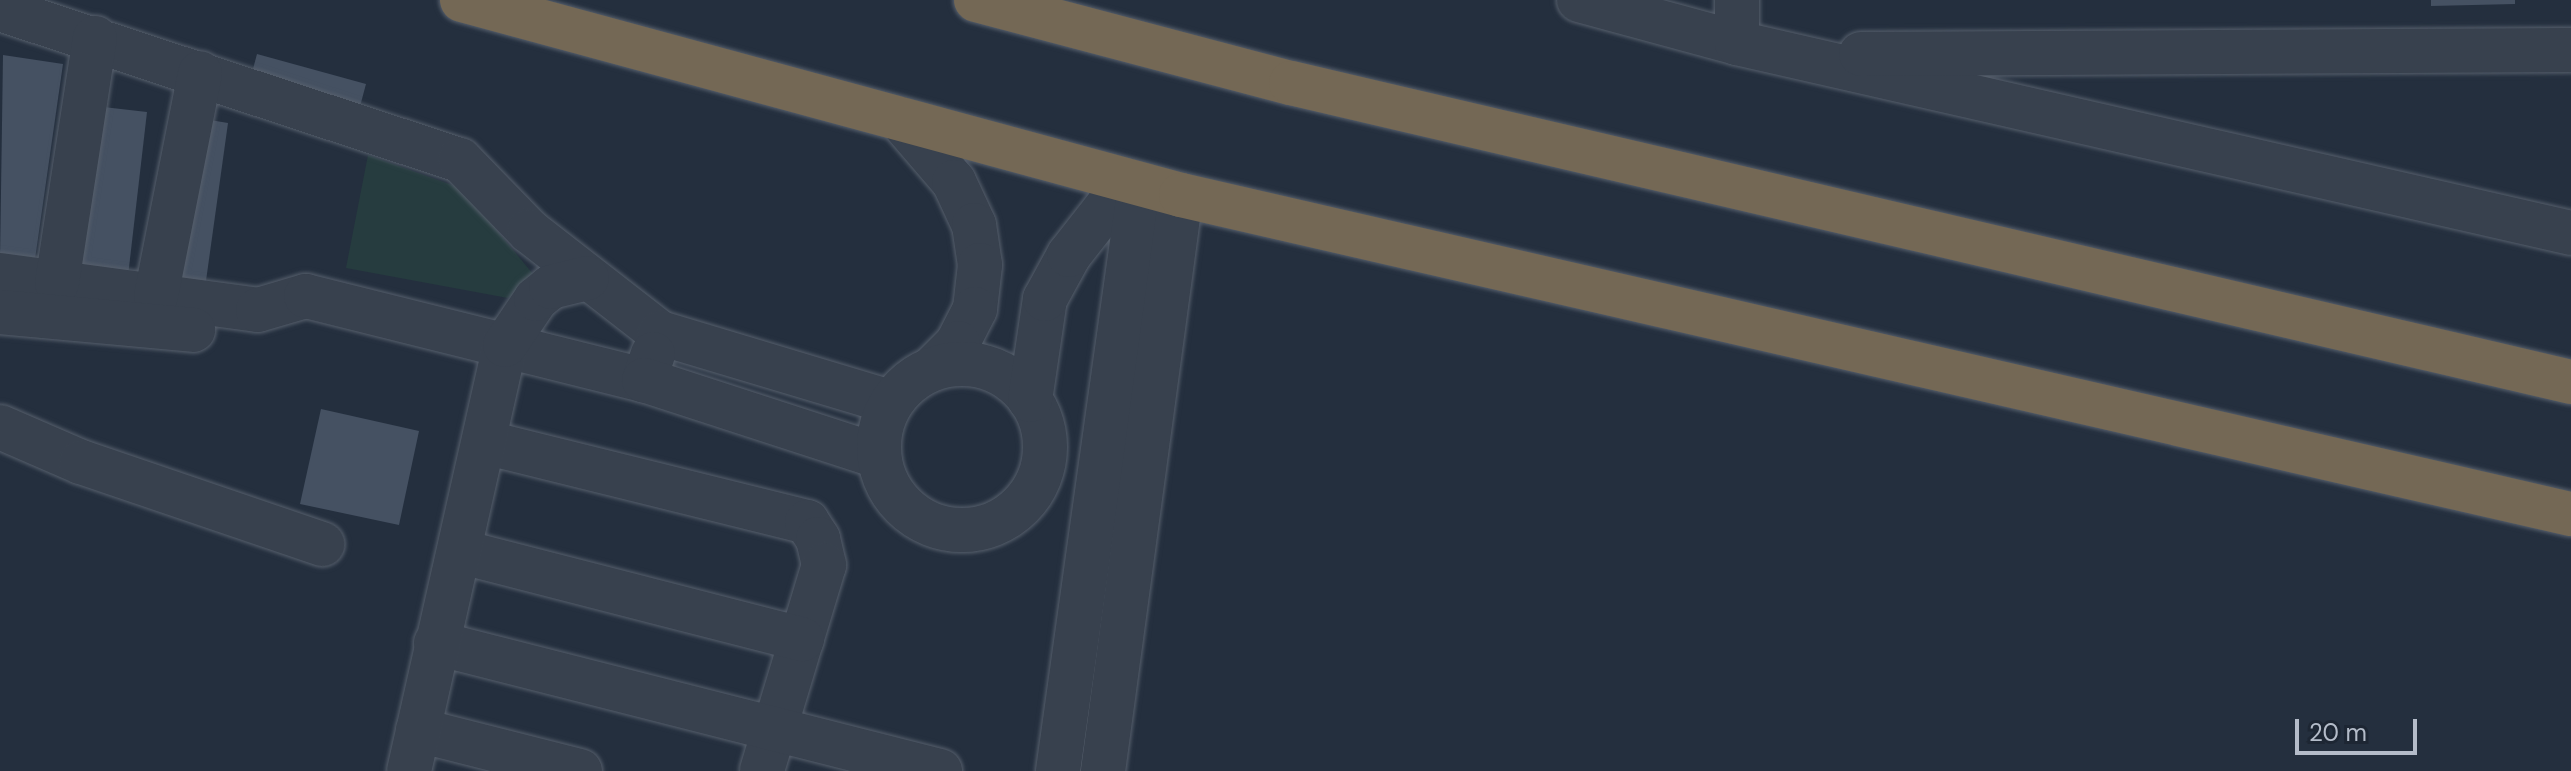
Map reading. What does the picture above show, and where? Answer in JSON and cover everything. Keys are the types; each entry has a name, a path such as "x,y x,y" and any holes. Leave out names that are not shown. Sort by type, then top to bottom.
{"highway":[{"path":"462,0 1181,195 2571,514"},
{"path":"976,0 1291,83 2571,382"}],"street":[{"path":"1579,0 1737,43 2571,233"},
{"path":"1737,0 1737,43"},
{"path":"0,9 460,160 529,231 660,333 890,402"},
{"path":"57,283 95,38"},
{"path":"1786,54 2571,50"},
{"path":"156,296 200,73"},
{"path":"900,119 954,182 974,225 980,265 975,309 958,343 933,368 890,402 880,428 878,456 886,483 901,505 923,522 950,530 977,529 1003,520 1024,503 1039,479 1045,452 1042,425 1030,400 1011,380 987,367 960,363 933,368"},
{"path":"1030,400 1045,299 1069,255 1133,183"},
{"path":"1058,771 1133,183"},
{"path":"1103,771 1181,195"},
{"path":"0,275 258,310 306,296 644,380 878,456"},
{"path":"580,771 413,750 436,643 462,552 505,345 536,299 551,287 587,278"},
{"path":"0,312 206,331 214,304"},
{"path":"644,380 660,333"},
{"path":"0,427 81,462 322,544"},
{"path":"484,442 807,522 818,539 824,565 762,771"},
{"path":"462,552 802,639"},
{"path":"436,643 940,771"}],"green space":[{"path":"368,155 463,189 537,279 508,298 346,268"}],"building":[{"path":"2431,0 2515,0 2515,4 2431,6"},
{"path":"257,54 366,84 351,140 242,110"},
{"path":"3,55 63,64 34,266 0,261"},
{"path":"86,105 147,112 128,276 67,268"},
{"path":"198,118 228,123 205,288 174,284"},
{"path":"321,409 419,431 399,525 300,504"}]}
